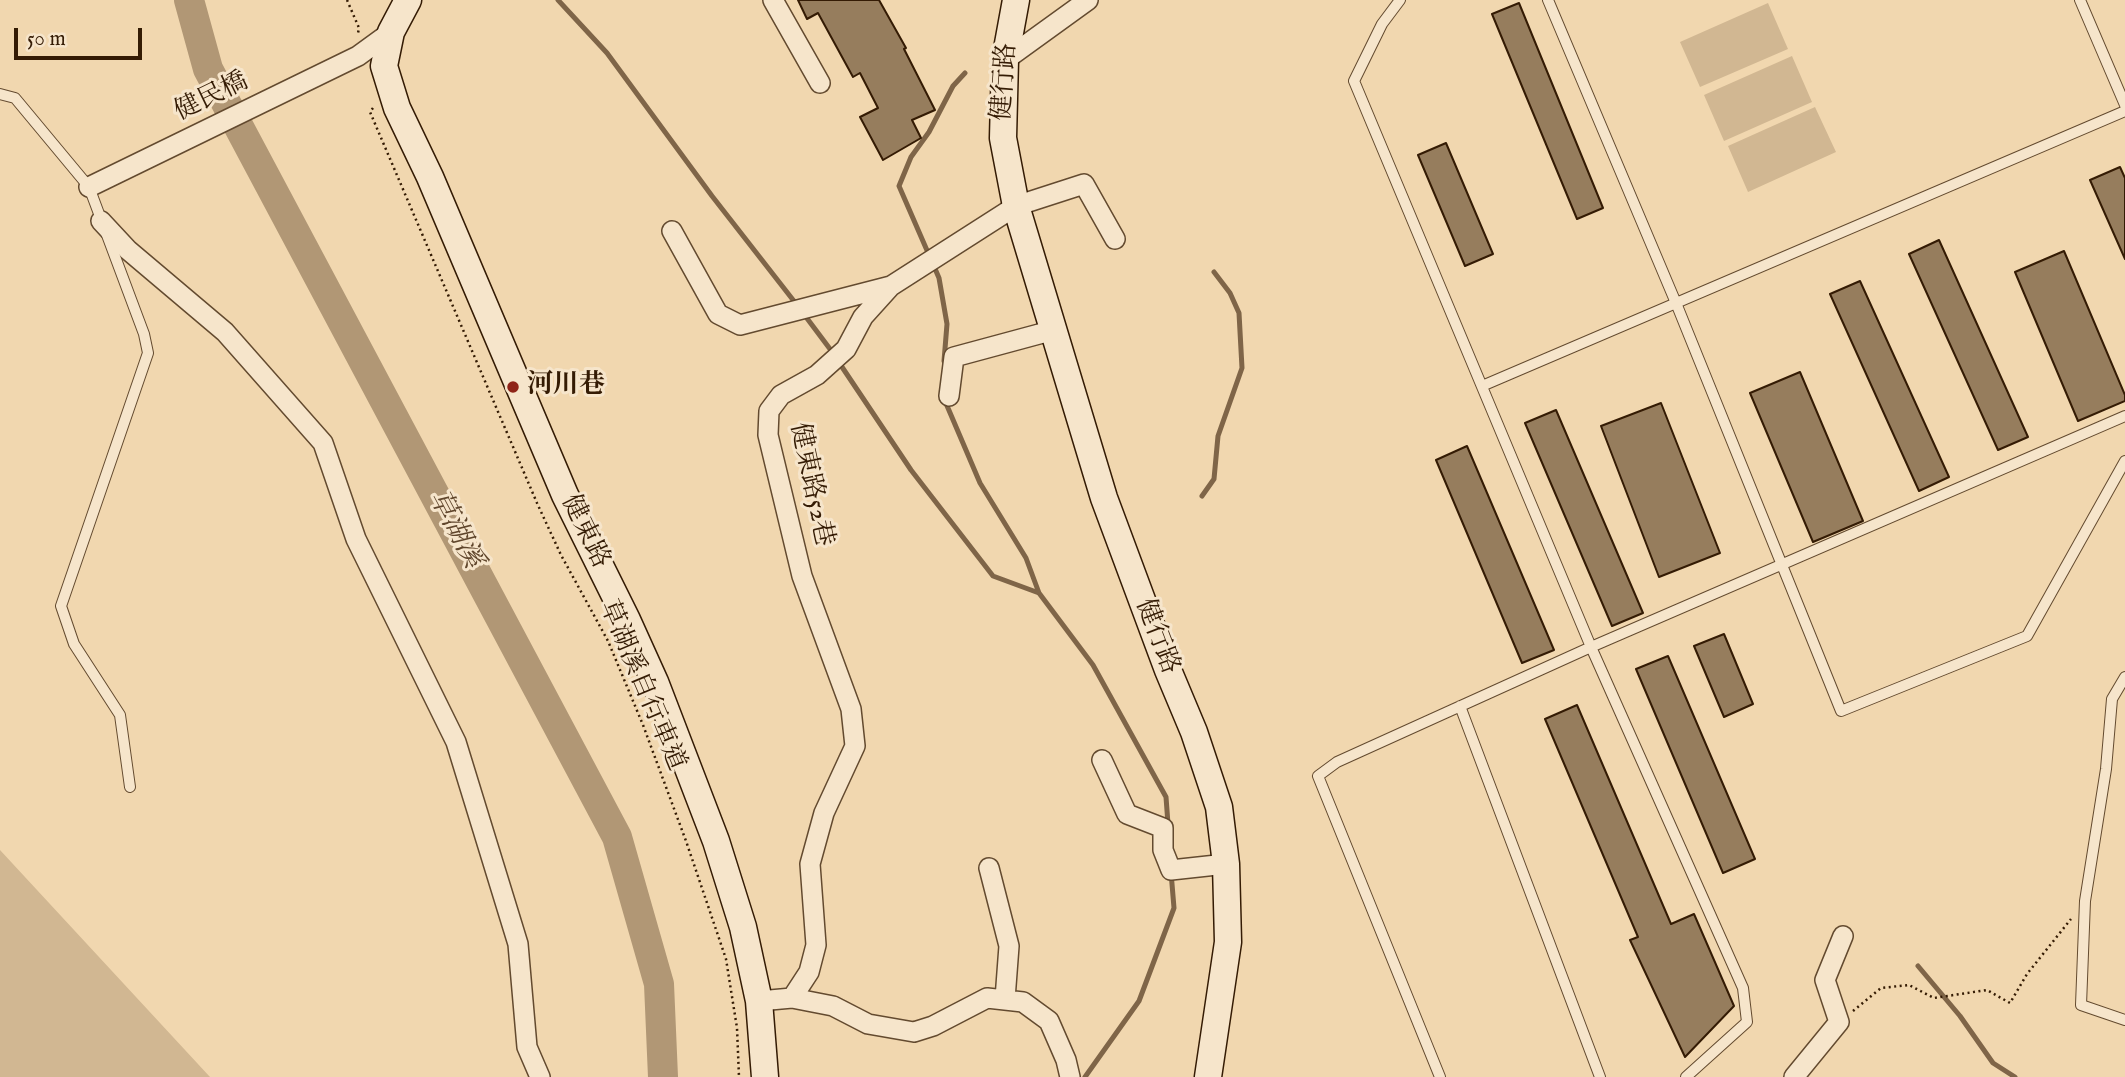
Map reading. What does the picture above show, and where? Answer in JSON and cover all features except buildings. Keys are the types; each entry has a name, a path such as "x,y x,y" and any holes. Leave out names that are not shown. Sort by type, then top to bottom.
{"street":[{"name":"健東路","path":"408,0 391,32 384,66 397,108 430,177 565,495 655,682 716,841 743,928 759,1001 765,1077"},
{"path":"774,0 820,83"},
{"name":"健行路","path":"1016,0 1005,60 1003,138 1016,206 1104,498 1209,773 1219,807 1226,864 1227,950 1208,1077"},
{"path":"1005,60 1088,0"},
{"name":"健民橋","path":"89,187 391,32"},
{"path":"673,231 718,314 740,325 891,286 1016,206 1084,184 1115,239"},
{"path":"101,221 128,250 225,332 323,443 356,539 456,742 518,944 527,1047 540,1077"},
{"name":"健東路52巷","path":"792,998 809,972 816,945 810,864 824,813 855,746 851,709 802,576 768,435 769,411 781,394 817,375 846,349 863,317 891,286"},
{"path":"950,396 954,357 1054,330"},
{"path":"1102,760 1127,814 1163,828 1163,850 1171,870 1226,864"},
{"path":"989,868 1009,946 1005,999"},
{"path":"1794,1077 1839,1022 1825,980 1843,936"},
{"path":"759,1001 792,998 833,1006 868,1024 914,1032 933,1026 949,1015 987,998 1023,1002 1049,1021 1066,1060 1070,1077"}],"lane":[{"path":"1400,0 1382,24 1354,81 1591,647 1743,988 1747,1022 1686,1077"},
{"path":"1548,0 1676,303 1841,712 2027,636 2125,461"},
{"path":"2080,0 2125,105"},
{"path":"0,94 15,98 89,187 144,334 148,353 61,606 74,644 120,715 130,786"},
{"path":"1482,386 2125,111"},
{"path":"1440,1077 1318,776 1337,762 1591,647 2125,416"},
{"path":"2125,677 2112,699 2106,769 2085,901 2081,1005 2125,1020"},
{"path":"1460,706 1600,1077"}],"path":[{"path":"347,0 359,28 357,48"},
{"name":"草湖溪自行車道","path":"378,103 370,111 547,524 608,641 681,828 726,959 737,1028 739,1077"},
{"path":"1839,1022 1881,988 1909,985 1934,998 1987,990 2010,1003 2027,974 2085,901"}],"shaded area":[{"path":"1768,3 1788,49 1700,87 1680,42"},
{"path":"1792,56 1812,102 1724,141 1704,95"},
{"path":"1815,107 1836,152 1748,192 1728,146"},
{"path":"0,850 210,1077 0,1077"}],"waterway":[{"name":"草湖溪","path":"189,0 208,69 617,837 659,984 663,1077"},
{"path":"558,0 607,53 712,196 797,305"},
{"path":"929,255 899,186 911,157 929,132 953,86 965,73"},
{"path":"933,264 939,278 947,324 944,361"},
{"path":"1202,496 1214,479 1218,436 1242,368 1239,313 1230,293 1214,272"},
{"path":"803,313 833,353"},
{"path":"838,361 911,470 993,576 1039,593 1093,665 1166,797 1168,824"},
{"path":"945,401 980,483 1026,558 1039,593"},
{"path":"1085,1077 1139,1001 1174,908 1171,872"},
{"path":"1918,966 1960,1016 1993,1063 2015,1077"}],"place":[{"name":"河川巷","path":"513,387"}]}
